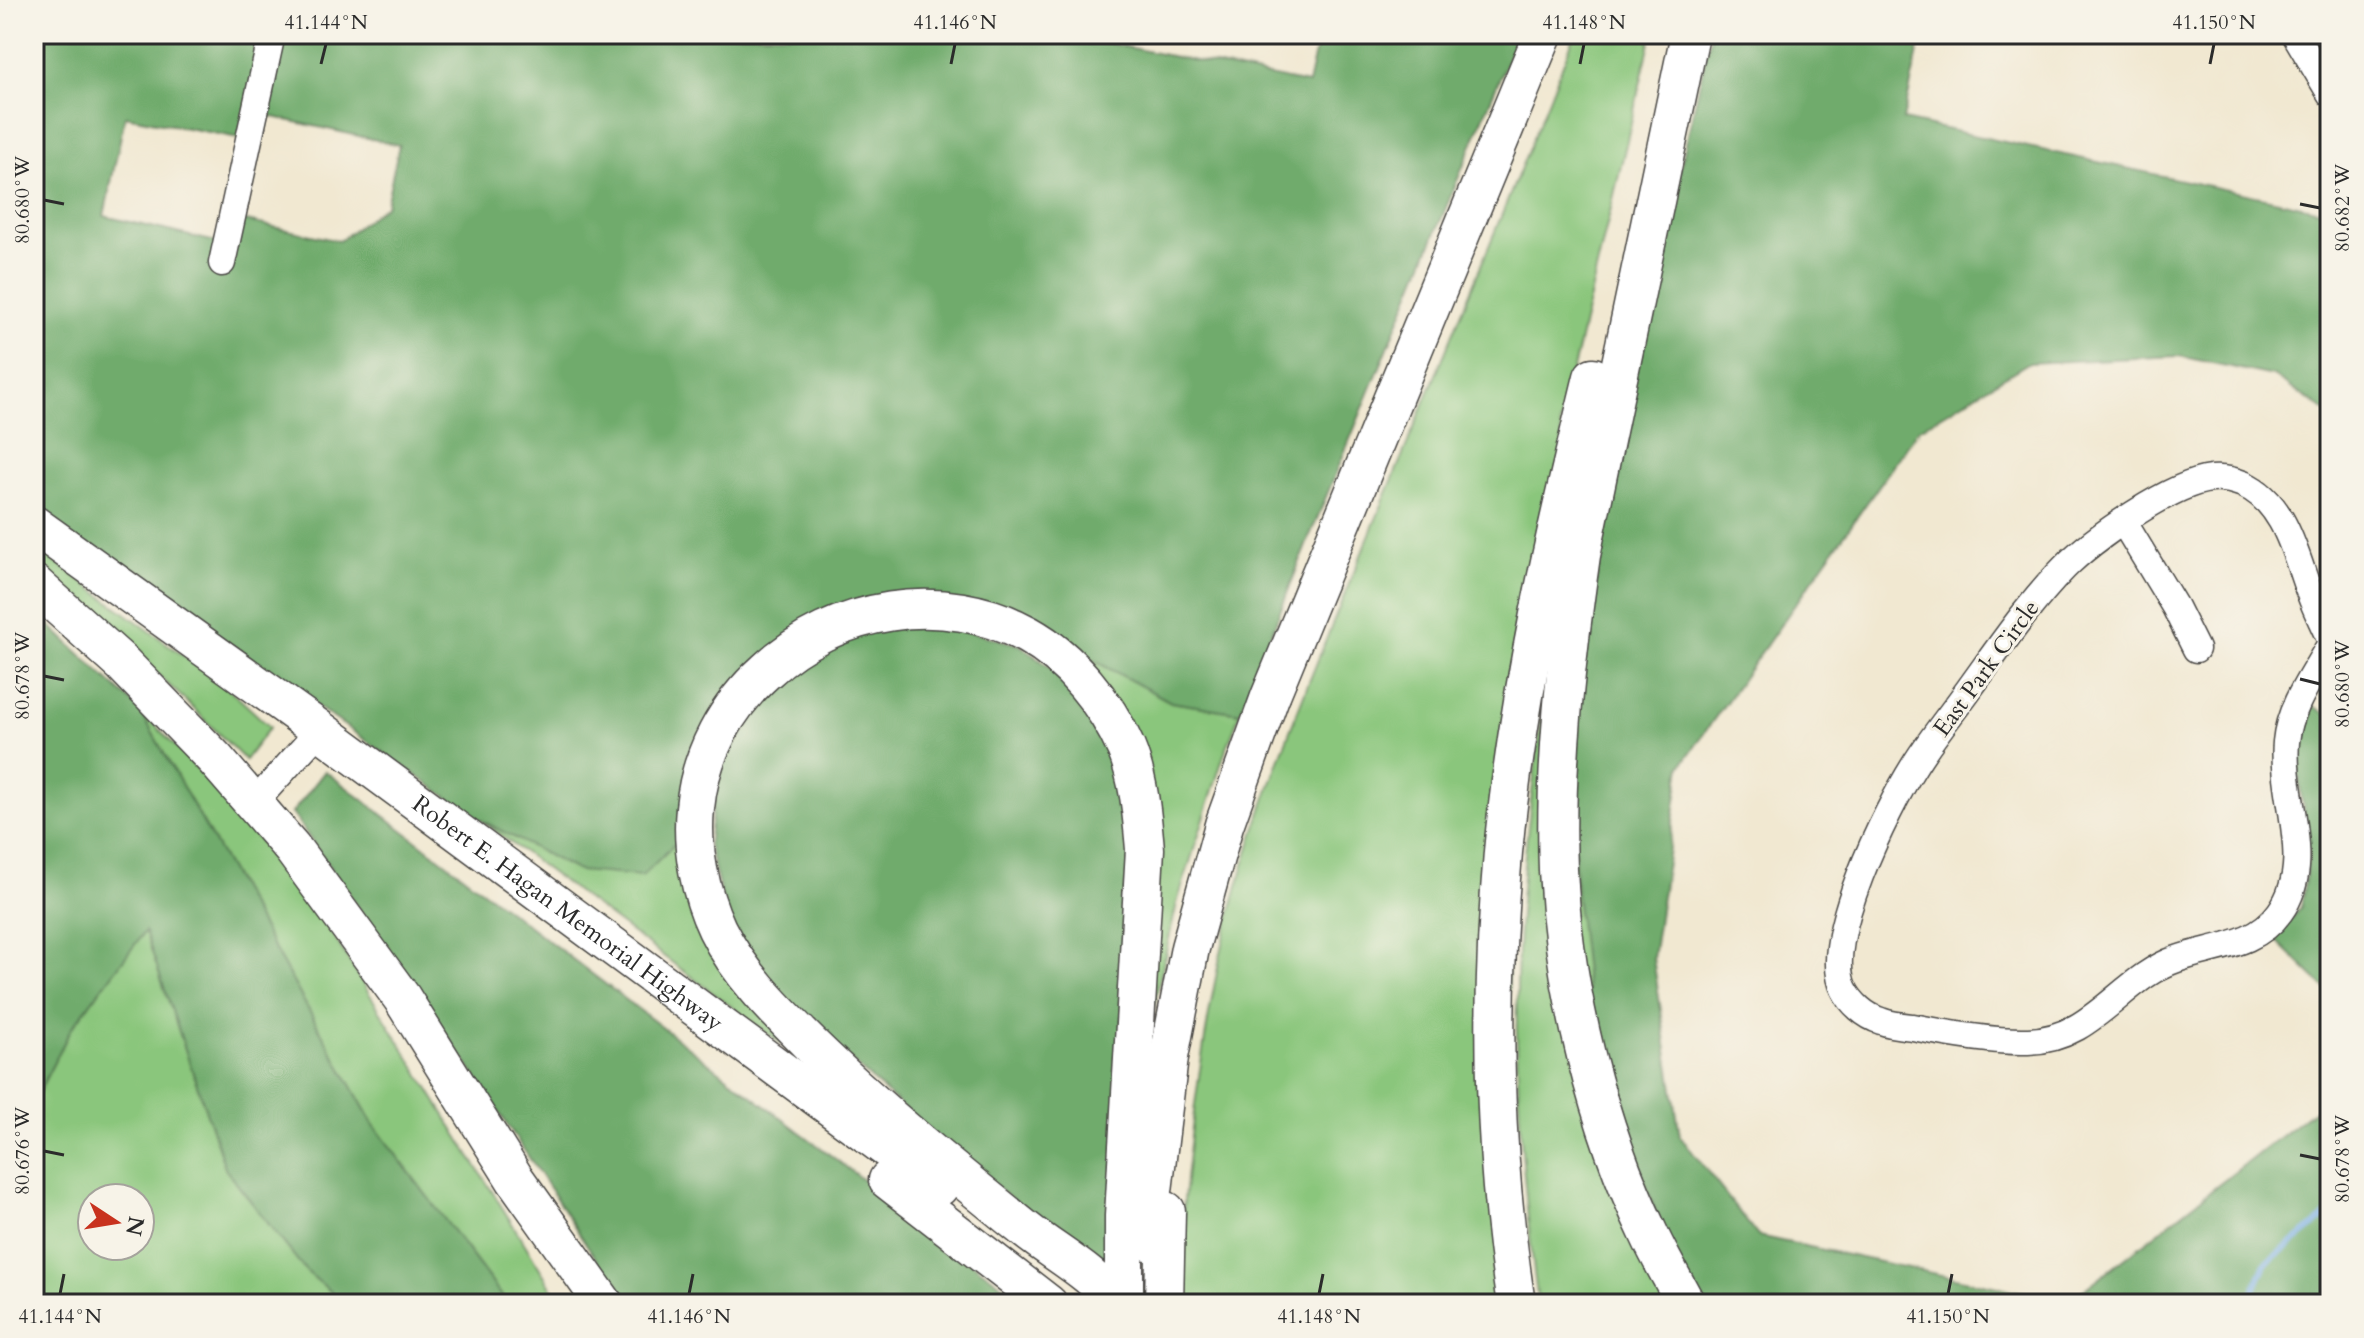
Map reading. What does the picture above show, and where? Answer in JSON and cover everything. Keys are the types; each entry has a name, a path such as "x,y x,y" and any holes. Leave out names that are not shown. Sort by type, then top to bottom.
{"highway":[{"path":"1145,1304 1149,1218 1169,1057 1190,948 1224,825 1270,697 1543,34"},
{"path":"1164,1304 1165,1220 1181,1071 1206,949 1244,815 1301,661 1559,34"},
{"path":"1516,1304 1504,1204 1495,1064 1503,850 1523,703 1558,522 1675,34"},
{"path":"1686,1304 1648,1233 1614,1149 1584,1045 1567,953 1558,872 1557,793 1570,630 1581,555 1690,34"},
{"name":"Robert E. Hagan Memorial Highway","path":"34,525 512,872 589,949 1034,1270"},
{"path":"34,584 122,663 215,759 292,848 402,998 515,1179 604,1304"},
{"path":"1100,1304 1034,1270 786,1020 755,986 728,948 705,895 697,866 695,810 701,773 714,736 744,693 779,658 809,638 867,615 932,608 993,621 1028,635 1083,681 1100,702 1127,750 1142,814 1145,849 1124,1216 1124,1304"},
{"path":"515,1179 528,1216 578,1304"},
{"path":"1034,1270 1106,1290 1116,1304"}],"street":[{"path":"222,263 272,34"},
{"path":"2295,34 2330,93"},
{"name":"East Park Circle","path":"2210,479 2241,483 2257,492 2279,517 2330,642 2288,725 2286,759 2297,859 2295,881 2278,915 2254,936 2167,963 2142,978 2086,1023 2052,1039 2026,1041 1984,1037 1881,1022 1867,1015 1853,1002 1844,989 1838,962 1839,946 1852,898 1893,802 1916,762 2039,595 2066,565 2102,535 2181,489 2210,479"},
{"path":"2123,521 2175,607 2196,649"},
{"path":"254,803 320,730"}],"green space":[{"path":"34,34 1063,34 1308,84 1319,34 1518,34 1309,538 1240,713 1171,702 1017,619 790,635 677,842 642,876 578,871 479,819 34,510","holes":["255,113 399,145 386,205 339,241 232,218 225,244 104,216 125,116 249,140"]},
{"path":"1575,34 1652,34 1560,424 1563,445 1514,666 1503,1304 1178,1304 1185,1190 1199,1076 1220,957 1245,861 1304,694"},
{"path":"1711,34 1922,34 1903,120 2330,212 2330,414 2273,376 2179,356 2028,363 1919,429 1681,766 1653,958 1680,1136 1758,1236 2068,1302 2330,1098 2330,1304 1701,1304 1663,1233 1591,1025 1576,894 1571,750 1616,448"},
{"path":"2310,34 2330,34 2330,66"},
{"path":"34,546 230,690 270,727 245,760 184,699 34,563"},
{"path":"34,611 139,709 373,1124 508,1304 346,1304 306,1271 226,1170 145,931 71,1029 34,1101"},
{"path":"925,620 1020,645 1071,683 1105,733 1132,843 1109,1274 962,1161 784,1000 729,925 708,845 718,765 754,697 828,641"},
{"path":"1044,632 1171,702 1240,713 1177,903 1147,1037"},
{"path":"1549,666 1675,1304 1538,1304 1520,1128 1517,995 1526,844"},
{"path":"2307,702 2330,716 2330,993 2275,939 2301,907 2309,853 2298,772"},
{"path":"139,709 223,795 323,919 562,1304 508,1304 373,1124"},
{"path":"325,771 1028,1304 626,1304 465,1061 292,813"},
{"path":"479,819 578,871 677,842 806,1062"},
{"path":"145,931 226,1170 306,1271 346,1304 34,1304 34,1101 71,1029"}],"waterway":[{"path":"2248,1304 2265,1264 2330,1213"}]}
